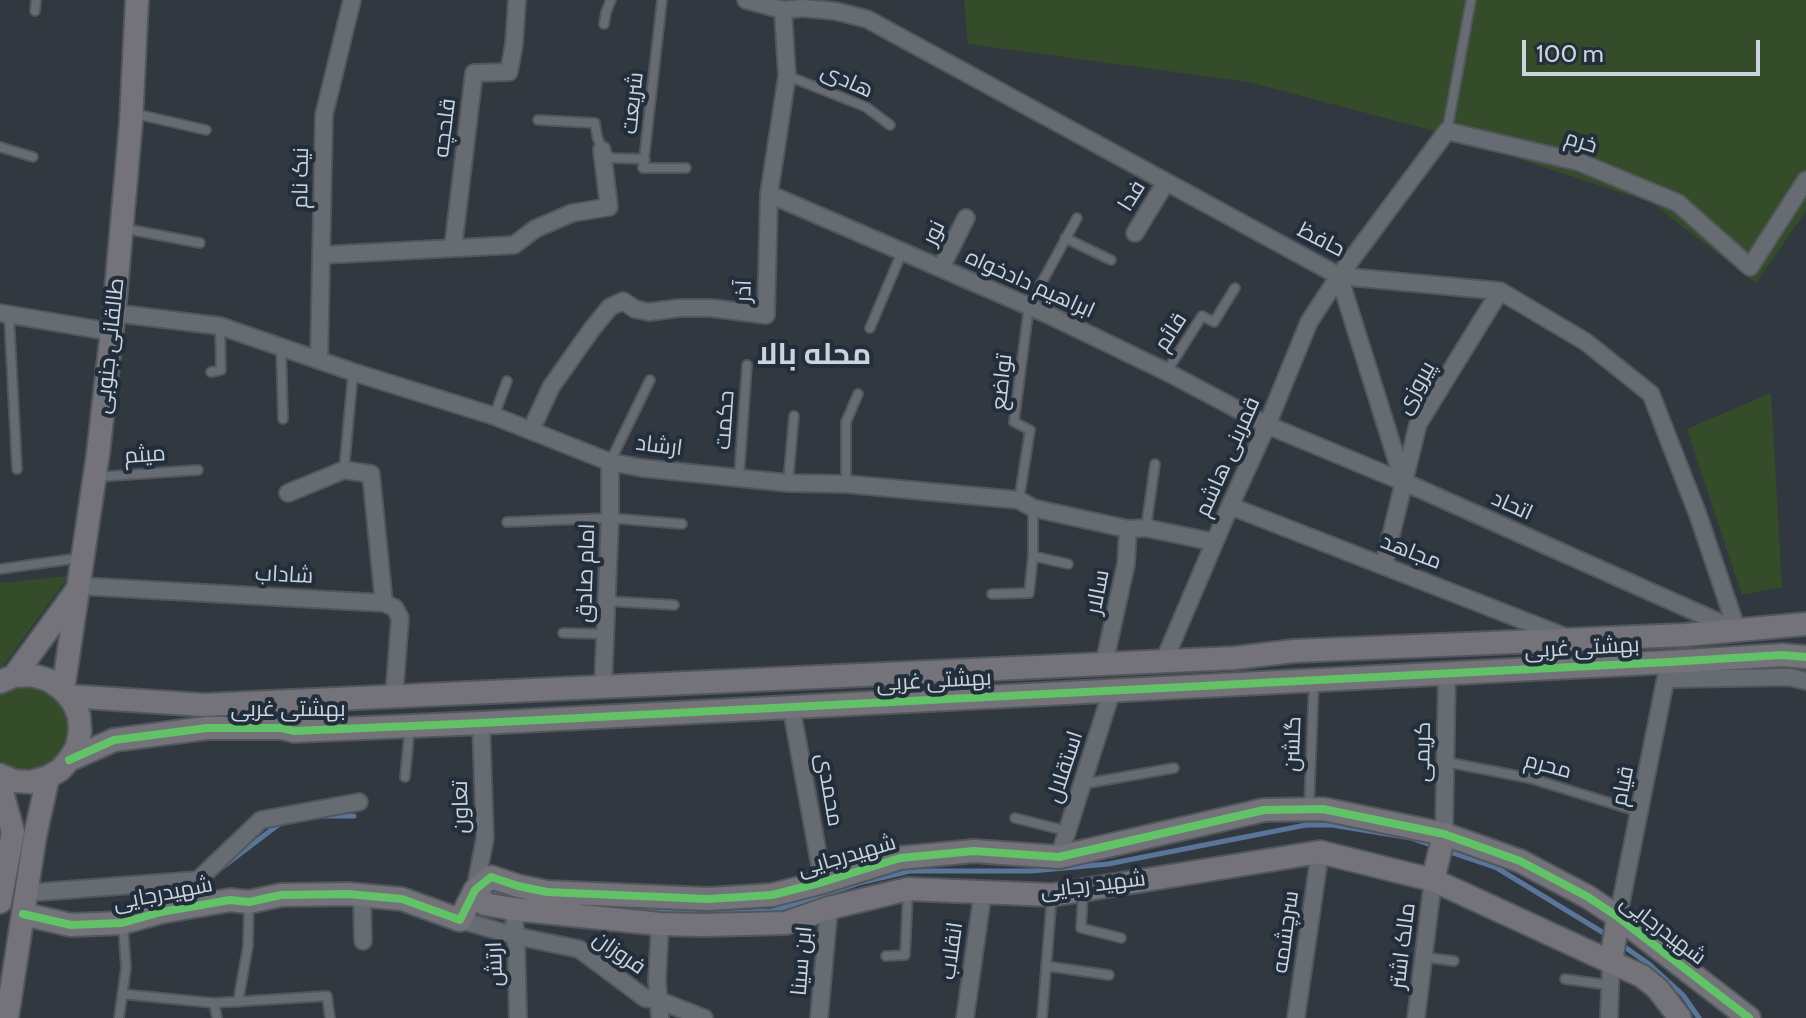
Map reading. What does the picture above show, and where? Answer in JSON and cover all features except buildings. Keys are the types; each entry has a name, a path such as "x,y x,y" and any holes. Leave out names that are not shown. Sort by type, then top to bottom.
{"street":[{"name":"طالقانی جنوبی","path":"66,693 113,322 131,113 137,0"},
{"name":"نیک نام","path":"319,360 324,115 352,0"},
{"name":"قلحچه","path":"453,248 474,73 509,72 517,0"},
{"name":"حافظ","path":"746,0 783,10 842,6 1339,276 1500,291 1586,342 1651,394 1698,515 1737,630"},
{"name":"آذر","path":"531,430 551,387 610,307 623,301 635,309 649,312 711,308 766,315 769,194 787,76 783,10"},
{"path":"1404,482 1339,276 1447,131"},
{"name":"خرم","path":"1447,131 1579,162 1678,203 1750,267 1806,180"},
{"path":"321,255 514,245 535,229 572,213 609,207 602,150"},
{"name":"فدا","path":"1135,233 1166,182"},
{"name":"ابراهیم دادخواه","path":"769,194 1049,315 1267,425"},
{"name":"نور","path":"941,268 966,218"},
{"name":"قمربنی هاشم","path":"1164,661 1309,322 1339,276"},
{"name":"پیروزی","path":"1384,564 1418,424 1500,291"},
{"name":"ارشاد","path":"4,314 220,326 494,416 610,462 788,483 846,484 1026,504 1128,529 1146,528 1214,542"},
{"name":"اتحاد","path":"1267,425 1404,482 1737,630"},
{"name":"امام صادق","path":"603,687 610,462"},
{"path":"288,493 344,470 371,474 384,603 395,608 400,618 394,697"},
{"name":"مجاهد","path":"1230,506 1575,640"},
{"name":"سالار","path":"1104,664 1126,564 1128,529"},
{"path":"7,679 80,586"},
{"name":"شاداب","path":"80,586 384,603"},
{"name":"بهشتی غربی","path":"7,679 31,675 49,680 66,693 204,705 1235,658 1294,651 1575,640 1806,624"},
{"name":"بهشتی غربی","path":"48,777 69,760 114,740 207,728 282,728 294,731 481,723 1447,672 1668,670 1782,655 1805,657"},
{"path":"1668,670 1790,677 1806,681"},
{"name":"قیام","path":"1618,917 1668,670"},
{"path":"936,672 938,699"},
{"name":"کریمی","path":"1444,834 1447,672"},
{"name":"استقلال","path":"1059,857 1112,690"},
{"path":"66,693 79,716 80,731 77,747 69,760"},
{"name":"محمدی","path":"791,706 823,882"},
{"name":"تعاون","path":"475,890 485,838 481,723"},
{"path":"0,775 14,781 31,782 48,777 35,836 7,1018"},
{"path":"0,785 13,832 0,899"},
{"path":"25,903 198,880 261,820 359,802"},
{"name":"شهیدرجایی","path":"475,890 491,877 547,892 708,899 772,895 900,858 974,851 1059,857 1264,810 1323,809 1444,834 1520,861 1588,897 1618,917 1749,1018"},
{"path":"1433,880 1444,834"},
{"name":"شهید رجایی","path":"475,890 485,904 513,909 660,924 786,923 829,908 908,889 1052,895 1320,852 1433,880 1642,976 1658,989 1680,1018"},
{"name":"سرچشمه","path":"1296,1018 1320,852"},
{"path":"1052,895 1059,857"},
{"name":"مالک اشتر","path":"1416,1018 1433,880"},
{"path":"823,882 829,908"},
{"path":"460,920 475,890"},
{"name":"انقلاب","path":"965,1018 983,891"},
{"name":"شهیدرجایی","path":"25,903 71,925 122,923 195,906 230,900 249,902 281,895 402,899 460,920"},
{"path":"362,896 363,941"},
{"name":"ابن سینا","path":"819,1018 829,908"},
{"name":"ارتش","path":"513,909 518,1018"},
{"path":"1609,1018 1611,962 1618,917"},
{"name":"فروزان","path":"460,920 579,949 645,998 704,1018"},
{"path":"660,924 657,981 660,1018"}],"lane":[{"path":"35,11 36,0"},
{"path":"604,24 611,0"},
{"name":"شریعت","path":"662,0 643,168 686,168"},
{"path":"1447,131 1471,0"},
{"name":"هادی","path":"787,76 866,107 890,125"},
{"path":"131,113 206,130"},
{"path":"538,120 595,123 602,150 611,158 645,159"},
{"path":"0,147 33,157"},
{"path":"1029,306 1077,218"},
{"path":"122,227 200,243"},
{"path":"1065,238 1111,260"},
{"path":"870,328 902,251"},
{"name":"قائم","path":"1167,372 1202,316 1214,322 1235,288"},
{"name":"تواضع","path":"1026,504 1030,430 1014,422 1029,306"},
{"path":"4,314 17,469"},
{"path":"211,372 221,370 220,326"},
{"path":"281,346 283,419"},
{"name":"حکمت","path":"739,477 747,365"},
{"path":"344,470 353,372"},
{"path":"610,462 650,380"},
{"path":"494,416 507,381"},
{"path":"846,484 846,422 858,394"},
{"path":"788,483 794,416"},
{"path":"1146,528 1155,464"},
{"name":"میثم","path":"95,477 198,470"},
{"path":"992,594 1029,593 1033,556 1026,504"},
{"path":"507,522 610,518 682,524"},
{"path":"1033,556 1068,564"},
{"path":"0,569 84,557"},
{"path":"605,601 674,605"},
{"path":"563,633 606,634"},
{"name":"گلشن","path":"1309,809 1314,680"},
{"path":"405,777 410,725"},
{"name":"محرم","path":"1445,762 1529,778 1640,812"},
{"path":"1082,784 1174,768"},
{"path":"1015,818 1067,831"},
{"path":"886,956 905,955 908,889"},
{"path":"1084,889 1081,928 1121,938"},
{"path":"1042,1018 1052,895"},
{"path":"238,1002 248,946 249,902"},
{"path":"119,1018 126,968 122,923"},
{"path":"1423,957 1454,961"},
{"path":"1046,966 1109,975"},
{"path":"1565,979 1610,985"},
{"path":"122,994 214,1003 327,996 330,1018"},
{"path":"214,1003 217,1018"}],"green space":[{"path":"964,0 1806,0 1806,211 1756,283 1652,203 1438,132 1249,82 968,44"},
{"path":"1771,393 1782,587 1742,595 1687,429"},
{"path":"69,576 0,670 0,583"},
{"path":"19,683 48,689 67,712 70,727 62,755 51,765 22,773 0,766 0,691"}],"waterway":[{"path":"323,816 354,816"},
{"path":"220,869 282,822"},
{"path":"589,905 702,914 772,911 859,883 910,871 1032,871 1108,864 1306,825 1332,825 1411,838 1434,846"},
{"path":"1447,851 1497,868 1607,935"},
{"path":"494,894 527,899"},
{"path":"1619,943 1649,964 1683,995 1699,1018"}],"cycle path":[{"path":"69,760 114,740 207,728 282,728 294,731 481,723 1782,655 1806,657"},
{"path":"23,914 71,925 122,923 161,912 230,900 249,902 281,895 348,894 402,899 460,920 475,890 491,877 547,892 708,899 772,895 900,858 974,851 1059,857 1264,810 1323,809 1444,834 1520,861 1588,897 1618,917 1749,1018"}],"district":[{"name":"محله بالا","path":"814,355"}]}
